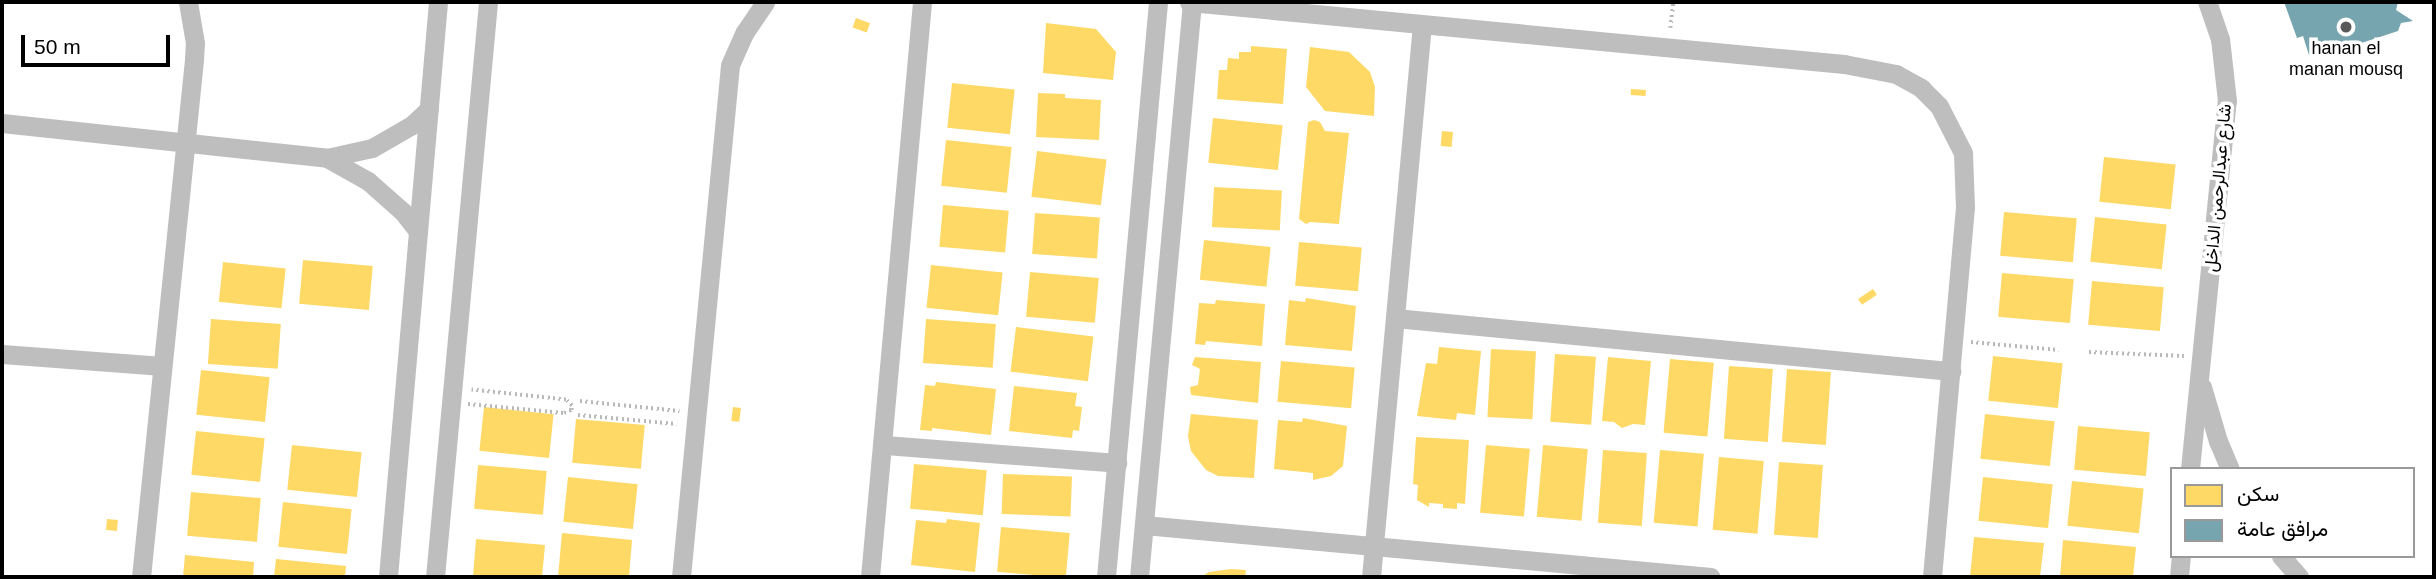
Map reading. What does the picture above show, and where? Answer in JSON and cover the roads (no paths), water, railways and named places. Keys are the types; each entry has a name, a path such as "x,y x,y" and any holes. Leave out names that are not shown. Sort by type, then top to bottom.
{"street":[{"path":"141,577 160,366 195,43 188,2"},
{"path":"388,577 438,2"},
{"path":"435,577 488,2"},
{"path":"681,577 730,65 745,32 765,2"},
{"path":"870,577 922,2"},
{"path":"1106,577 1158,2"},
{"path":"1139,577 1191,2 1844,64 1896,74 1921,88 1939,106 1963,153 1965,207 1932,577"},
{"name":"شارع عبدالرحمن الداخل","path":"2190,467 2227,101 2220,39 2207,2"},
{"path":"1371,577 1422,24"},
{"path":"2,123 327,158 372,148 412,125 429,109"},
{"path":"327,158 368,181 395,204 418,231"},
{"path":"1395,318 1951,370"},
{"path":"2,354 160,366"},
{"path":"2200,366 2218,441 2229,467"},
{"path":"884,445 1117,463"},
{"path":"1144,525 1711,577"},
{"path":"2179,577 2181,558"},
{"path":"2283,558 2299,577"}],"place":[{"name":"hanan el manan mousq","path":"2346,27"}]}
